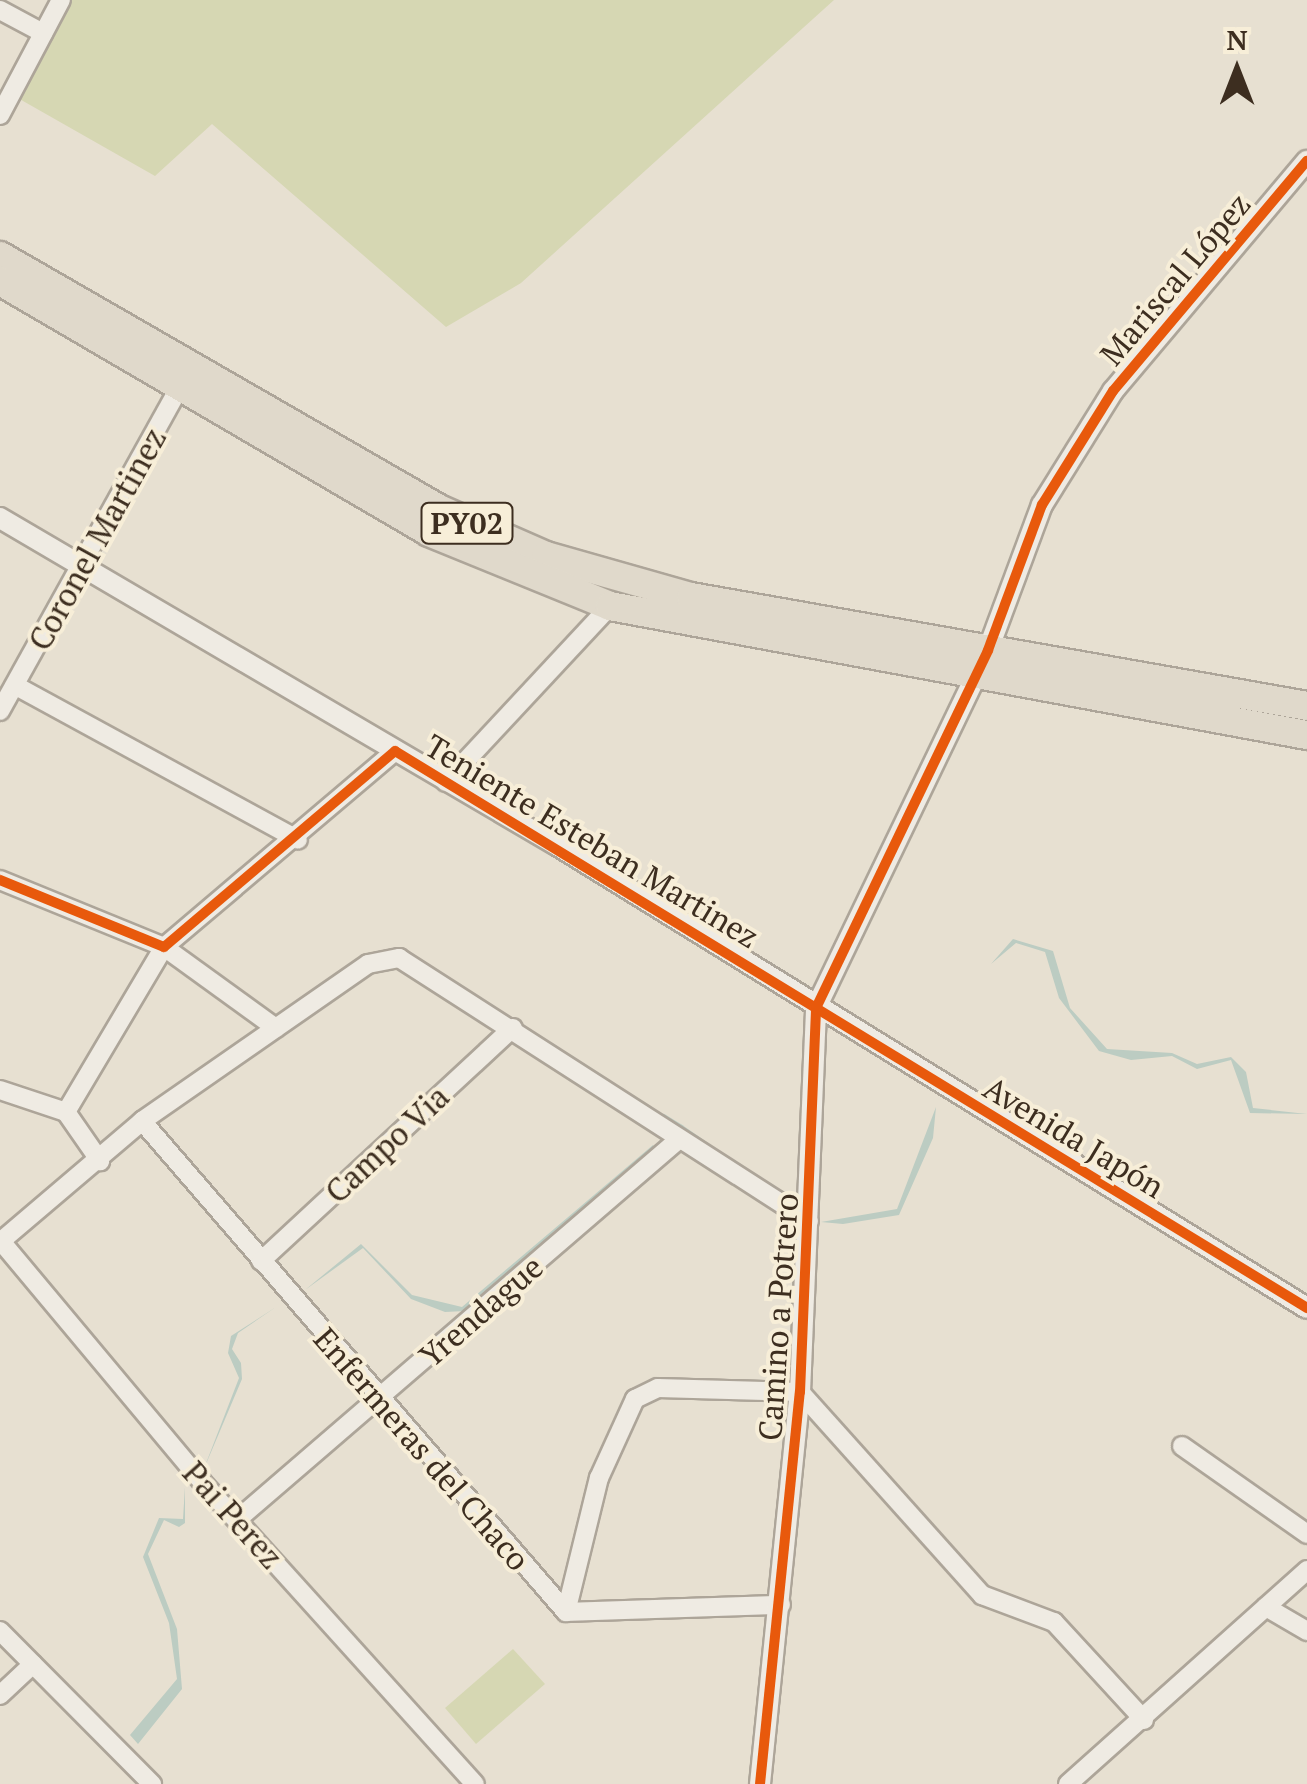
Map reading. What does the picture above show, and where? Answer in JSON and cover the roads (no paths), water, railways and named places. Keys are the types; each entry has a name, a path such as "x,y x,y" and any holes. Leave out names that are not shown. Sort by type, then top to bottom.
{"highway":[{"name":"PY02","path":"0,256 429,532 610,606 976,678 1307,735"},
{"name":"PY02","path":"0,281 439,509 546,556 691,597 1307,706"}],"street":[{"path":"0,115 62,0"},
{"path":"0,10 43,33"},
{"name":"Mariscal López","path":"988,650 1042,505 1074,451 1114,391 1307,161"},
{"name":"Coronel Martinez","path":"0,711 185,377"},
{"name":"Teniente Esteban Martinez","path":"0,518 84,563 816,1008"},
{"path":"446,782 610,606"},
{"name":"Camino a Potrero","path":"760,1784 800,1392 816,1008 988,650"},
{"path":"16,686 298,840"},
{"name":"Teniente Esteban Martinez","path":"66,1112 164,947 298,840 394,751"},
{"path":"0,880 164,947 276,1028"},
{"path":"0,1241 100,1161 142,1121 368,964 399,958 809,1221"},
{"name":"Avenida Japón","path":"816,1008 1307,1307"},
{"name":"Campo Via","path":"261,1261 513,1028"},
{"path":"0,1090 66,1112 100,1161"},
{"name":"Enfermeras del Chaco","path":"142,1121 377,1401 566,1612"},
{"name":"Yrendague","path":"238,1519 678,1140"},
{"name":"Pai Perez","path":"0,1241 182,1460 475,1784"},
{"path":"781,1604 566,1612 599,1478 635,1399 658,1388 800,1392 982,1595 1054,1622 1144,1720"},
{"path":"1182,1446 1307,1534"},
{"path":"1068,1784 1144,1720 1307,1570"},
{"path":"1266,1607 1307,1632"},
{"path":"0,1630 152,1784"},
{"path":"0,1696 33,1664"}],"waterway":[{"path":"663,1116 681,1127"},
{"path":"681,1127 713,1149"}]}
